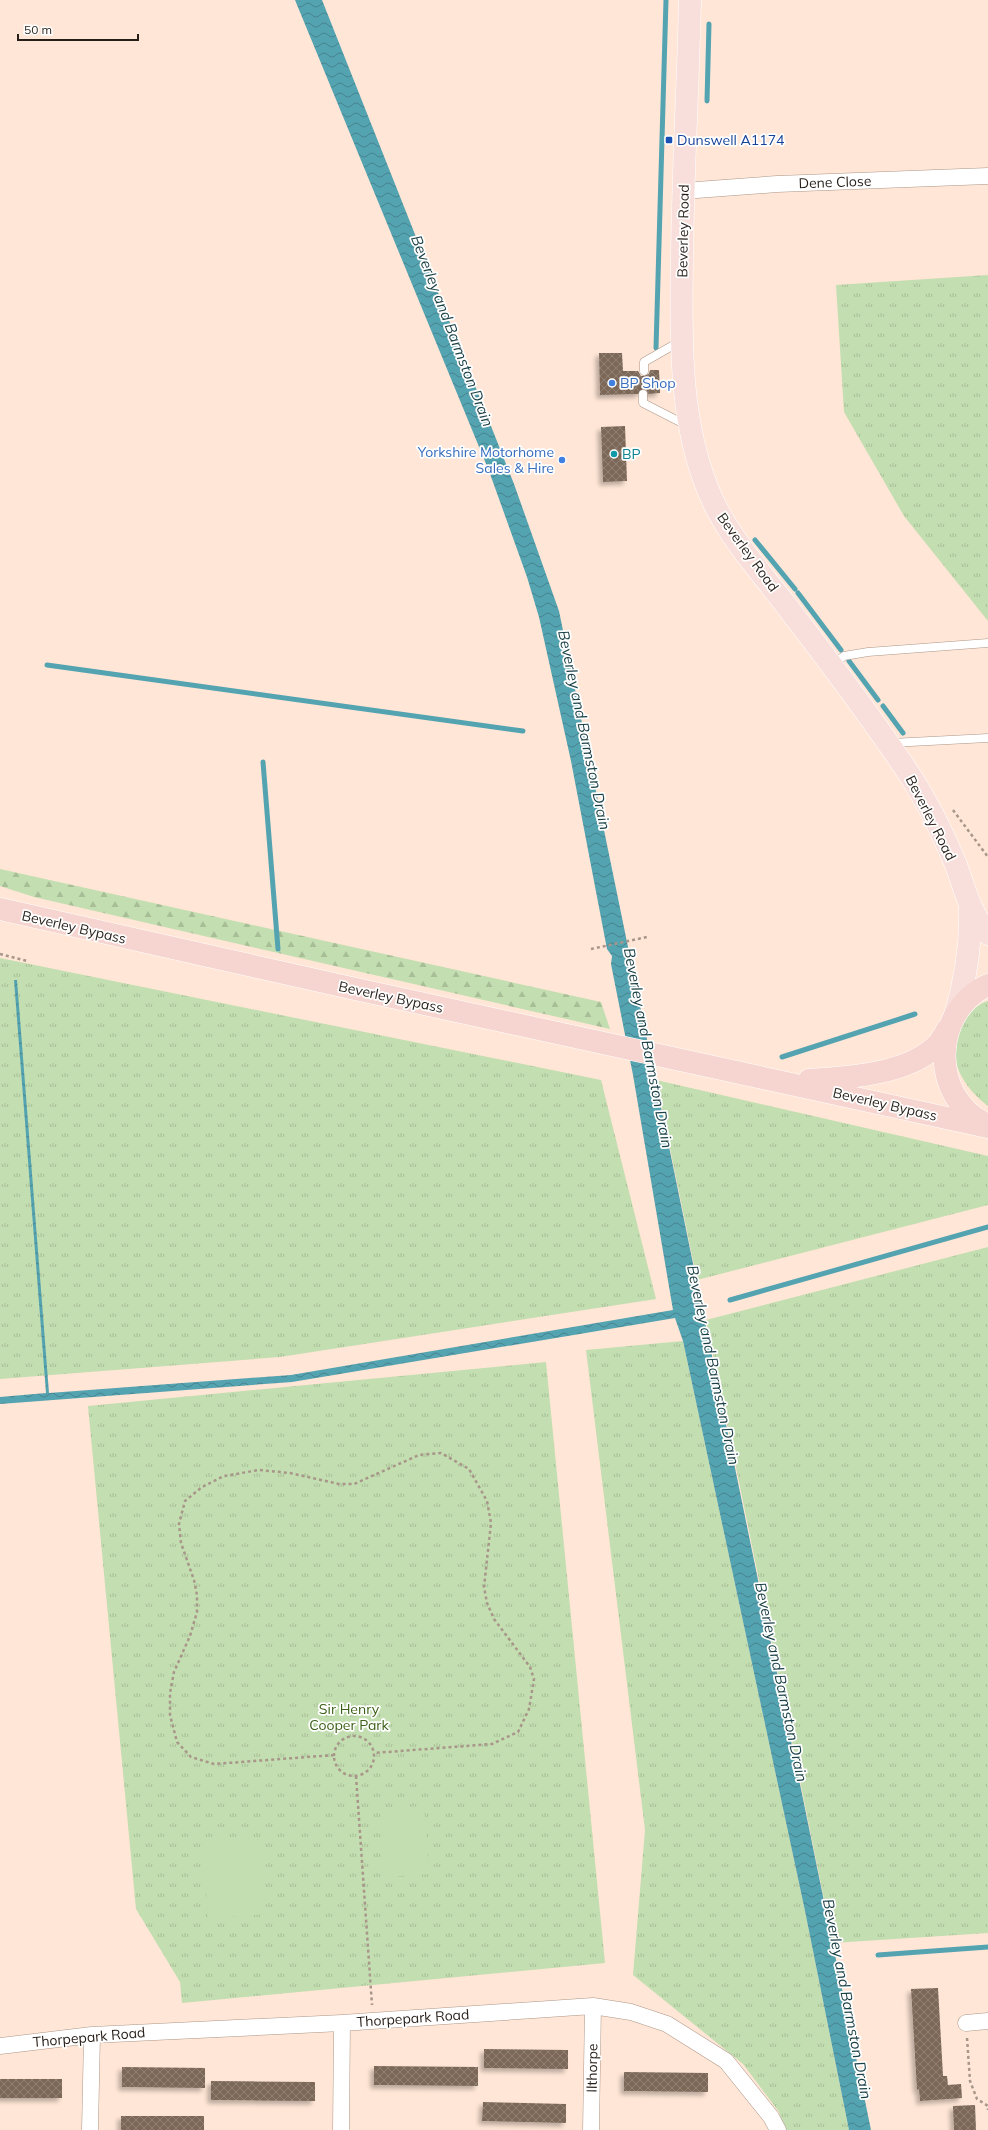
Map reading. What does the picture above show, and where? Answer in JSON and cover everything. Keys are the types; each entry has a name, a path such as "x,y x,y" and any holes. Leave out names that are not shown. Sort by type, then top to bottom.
{"highway":[{"name":"Beverley Bypass","path":"0,910 597,1042 988,1126"},
{"name":"Beverley Bypass","path":"782,1081 849,1076 881,1071 904,1065 924,1055 937,1045 966,1000 988,985"},
{"path":"951,1022 944,1050 944,1064 952,1090 964,1107 988,1126"}],"main road":[{"name":"Beverley Road","path":"690,0 683,191 682,341 684,382 690,427 700,468 712,501 733,535 832,665 913,779 956,864 970,909 971,936 969,962 951,1022"},
{"name":"Beverley Road","path":"970,909 988,934"}],"street":[{"name":"Dene Close","path":"683,191 777,184 988,176"},
{"name":"Thorpepark Road","path":"0,2046 92,2035 342,2022 594,2006 632,2012 667,2024 726,2061 771,2117 778,2130"},
{"name":"Ilthorpe","path":"591,2130 594,2006"},
{"path":"966,2023 988,2021"},
{"path":"341,2130 342,2022"},
{"path":"90,2130 92,2035"}],"lane":[{"path":"644,370 644,362 682,341"},
{"path":"643,394 643,403 690,427"},
{"path":"832,665 844,656 868,652 988,644"},
{"path":"888,743 988,738"}],"path":[{"path":"949,804 988,857"},
{"path":"591,949 647,937"},
{"path":"0,954 27,961"},
{"path":"334,1755 214,1764 192,1757 177,1742 170,1715 170,1694 174,1672 190,1636 196,1612 194,1580 181,1542 178,1524 186,1501 202,1486 224,1476 259,1470 304,1476 339,1484 354,1484 418,1454 441,1453 469,1469 487,1501 492,1523 484,1587 487,1602 494,1619 530,1667 534,1678 529,1709 518,1732 492,1744 374,1753"},
{"path":"350,1736 356,1736 368,1742 374,1753 371,1766 362,1774 356,1776 343,1773 338,1768 334,1755 339,1743 350,1736"},
{"path":"356,1776 373,2020"},
{"path":"966,2023 970,2082 977,2099 988,2106 988,2110"}],"green space":[{"path":"988,275 988,621 904,516 844,412 836,285"},
{"path":"0,869 601,1002 610,1029 34,897 0,886"},
{"path":"0,958 601,1080 656,1299 280,1357 0,1379"},
{"path":"988,1001 988,1106 968,1086 959,1071 956,1062 956,1051 960,1030 965,1020 979,1005"},
{"path":"656,1080 988,1156 988,1205 697,1280"},
{"path":"988,1247 988,1933 833,1943 706,1320"},
{"path":"683,1341 805,1911 849,2130 785,2130 779,2112 743,2064 633,1975 645,1830 586,1350"},
{"name":"Sir Henry Cooper Park","path":"546,1362 605,1963 182,2003 180,1982 136,1909 88,1406"},
{"path":"424,1806 429,1874 386,1877 380,1809"},
{"path":"260,1839 266,1914 208,1919 203,1843"}],"water":[{"name":"Beverley and Barmston Drain","path":"295,0 322,0 514,484 559,611 871,2130 849,2130 805,1911 683,1341 675,1318 292,1382 0,1404 0,1397 46,1393 14,980 17,980 49,1393 291,1375 673,1310 633,1075 611,964 612,956 607,949 571,761 539,617 527,577 489,471"}],"building":[{"path":"599,353 622,353 623,371 638,371 641,376 644,376 649,374 650,370 659,370 660,393 648,394 646,389 643,389 638,394 600,395"},
{"name":"BP","path":"625,426 627,481 603,482 601,427"},
{"path":"938,1988 943,2076 947,2076 948,2085 961,2084 962,2098 920,2101 919,2089 917,2090 911,1989"},
{"path":"484,2049 568,2050 568,2069 484,2068"},
{"path":"374,2066 478,2067 478,2086 374,2085"},
{"path":"122,2067 205,2068 205,2088 122,2087"},
{"path":"624,2072 708,2073 708,2092 624,2091"},
{"path":"0,2079 62,2079 62,2098 0,2098"},
{"path":"211,2081 315,2082 315,2101 211,2100"},
{"path":"483,2102 566,2104 566,2123 482,2121"},
{"path":"975,2105 976,2130 954,2130 953,2106"},
{"path":"121,2116 204,2116 204,2130 121,2130"}],"waterway":[{"path":"656,348 666,0"},
{"path":"707,101 709,24"},
{"path":"755,540 795,589"},
{"path":"798,593 841,650"},
{"path":"849,661 878,700"},
{"path":"47,665 523,731"},
{"path":"883,706 903,733"},
{"path":"263,762 278,949"},
{"path":"782,1057 915,1014"},
{"path":"730,1300 988,1227"},
{"path":"878,1955 988,1947"}],"place":[{"name":"Dunswell A1174","path":"669,140"},
{"name":"BP Shop","path":"612,383"},
{"name":"BP","path":"614,454"},
{"name":"Yorkshire Motorhome Sales & Hire","path":"562,460"}]}
